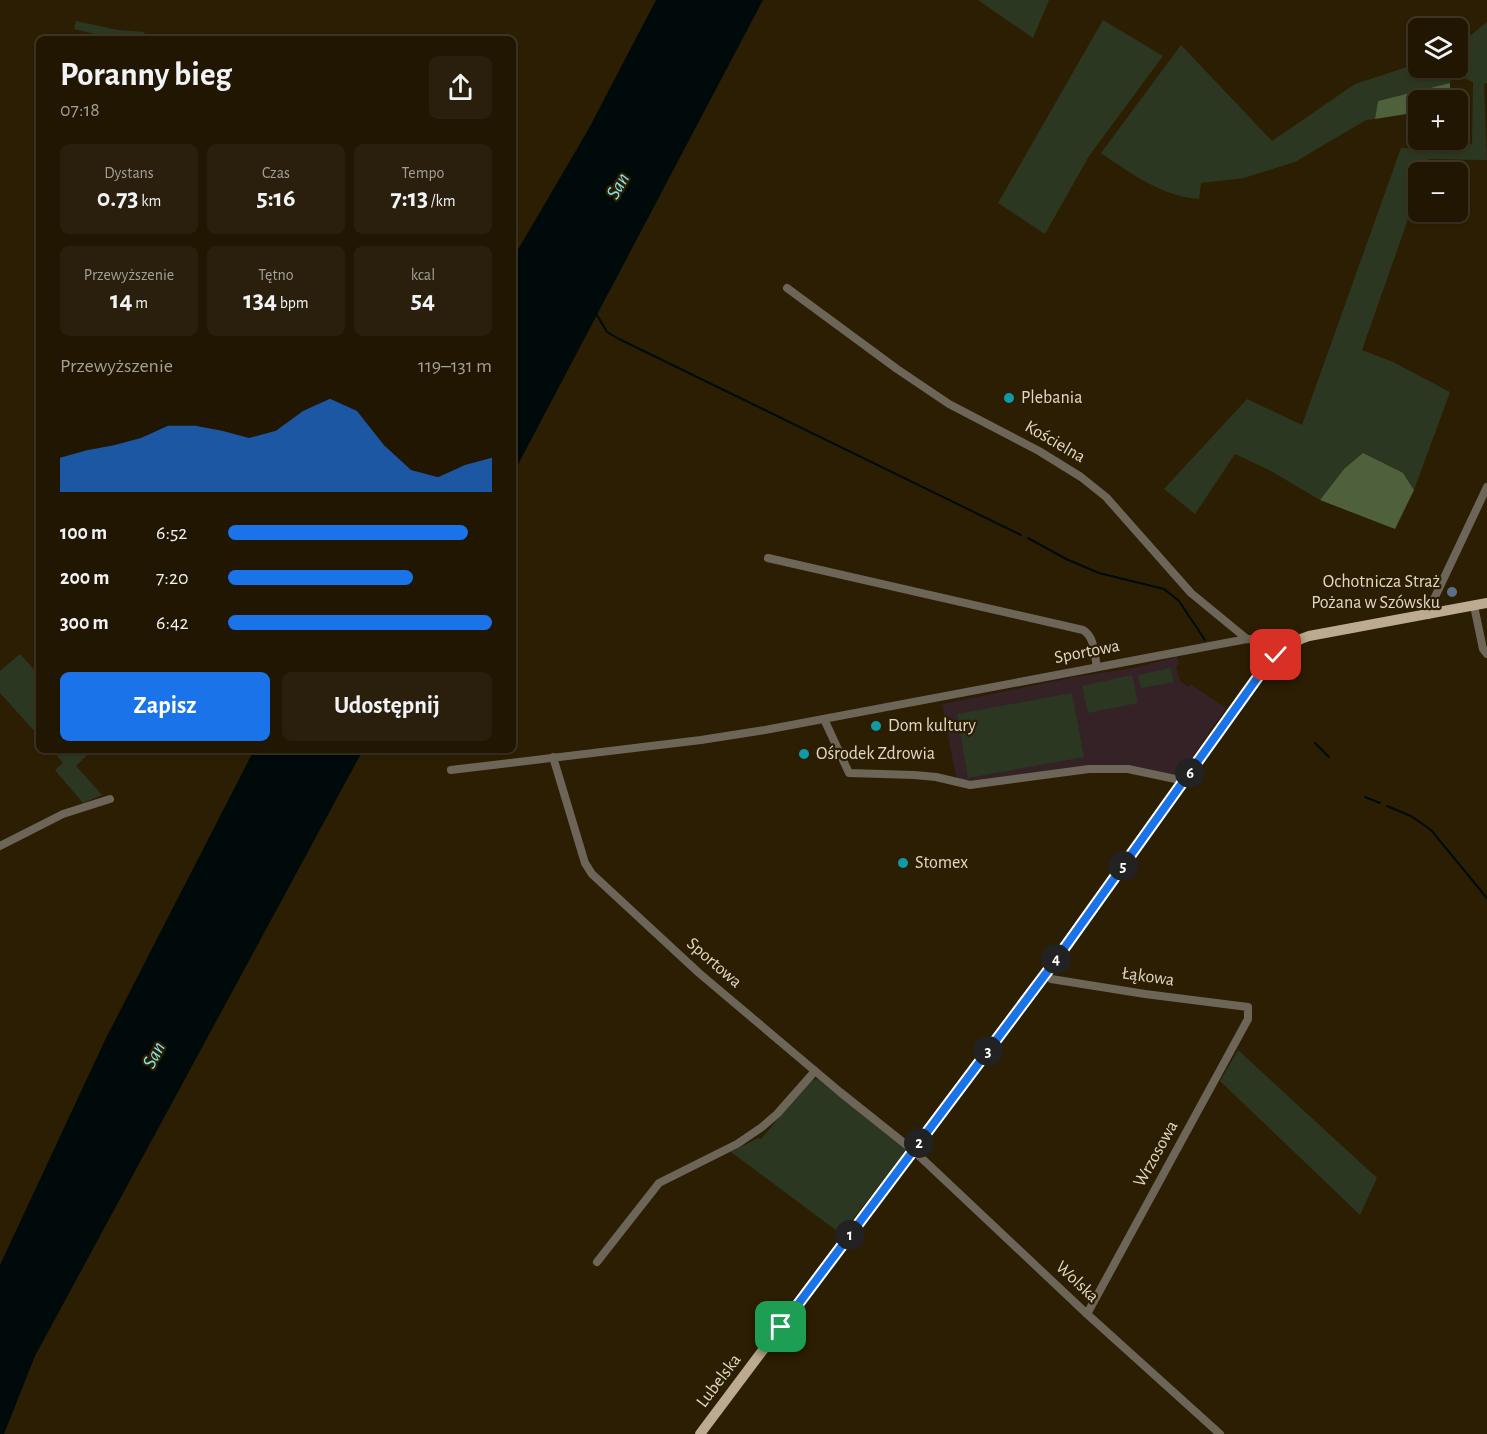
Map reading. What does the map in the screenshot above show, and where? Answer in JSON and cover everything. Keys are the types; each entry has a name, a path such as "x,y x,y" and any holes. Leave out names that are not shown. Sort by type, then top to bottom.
{"main road":[{"name":"Lubelska","path":"700,1434 914,1151 1185,781 1260,674 1282,649 1298,640 1319,634 1487,603"}],"street":[{"name":"Kościelna","path":"788,288 897,369 949,404 1039,451 1082,477 1106,497 1191,593 1248,639"},
{"path":"1428,615 1487,487"},
{"path":"768,558 1083,630 1089,633 1097,667"},
{"path":"1474,606 1483,649 1487,654"},
{"name":"Sportowa","path":"450,770 701,740 1248,639 1270,640 1282,649"},
{"path":"824,719 849,773 936,777 970,785 1089,770 1128,769 1185,781"},
{"name":"Sportowa","path":"553,757 585,863 592,874 699,973 914,1151"},
{"path":"0,846 63,814 110,799"},
{"name":"Łąkowa","path":"1045,974 1052,979 1075,983 1248,1007"},
{"name":"Wrzosowa","path":"1087,1314 1248,1019 1248,1007"},
{"path":"597,1262 659,1183 737,1144 762,1127 777,1114 815,1071"},
{"name":"Wolska","path":"914,1151 1087,1314 1220,1434"}],"shaded area":[{"path":"1177,657 1179,665 1176,666 1180,681 1188,687 1190,684 1226,708 1180,775 1130,767 966,782 956,777 942,704 1075,677 1133,668"}],"green space":[{"path":"978,0 1049,0 1033,38"},
{"path":"1103,20 1163,56 1089,156 1045,234 998,203"},
{"path":"76,21 118,30 145,32 143,36 103,36 74,29"},
{"path":"1487,22 1487,83 1484,84 1487,160 1429,159 1428,162 1408,162 1408,219 1362,350 1393,362 1450,392 1414,490 1403,473 1344,469 1320,500 1269,470 1235,454 1195,514 1164,489 1247,399 1302,425 1401,148 1468,150 1468,145 1472,144 1473,82 1463,78 1468,78 1468,38"},
{"path":"1181,45 1272,141 1355,84 1408,67 1408,78 1452,78 1450,83 1422,90 1408,90 1408,94 1378,101 1375,119 1366,120 1295,162 1244,178 1201,183 1199,199 1159,189 1101,153"},
{"path":"1450,83 1450,90 1422,90"},
{"path":"1408,94 1408,114 1375,119 1378,101"},
{"path":"1363,453 1403,473 1414,490 1395,529 1320,500 1344,469"},
{"path":"20,654 36,672 36,733 0,693 0,671"},
{"path":"1171,668 1174,682 1141,688 1138,675"},
{"path":"1132,675 1138,703 1088,713 1082,686"},
{"path":"1072,693 1084,757 968,778 957,714"},
{"path":"55,753 89,753 76,766 102,795 83,803 55,770 63,763"},
{"path":"1238,1050 1377,1178 1360,1215 1220,1081"},
{"path":"818,1079 907,1150 841,1234 731,1152 758,1138 761,1139 811,1080"}],"water":[{"name":"San","path":"656,0 763,0 516,468 516,253 588,130"},
{"name":"San","path":"252,753 361,753 35,1356 4,1434 0,1434 0,1265 105,1040"}],"waterway":[{"path":"597,315 607,332 619,339 1021,535"},
{"path":"1028,538 1066,559 1099,573 1164,589 1179,601 1205,640"},
{"path":"1315,743 1329,757"},
{"path":"1365,797 1380,803"},
{"path":"1387,806 1411,816 1431,830 1487,898"}],"place":[{"name":"Plebania","path":"1009,398"},
{"name":"Ochotnicza Straż Pożana w Szówsku","path":"1452,592"},
{"name":"Dom kultury","path":"876,726"},
{"name":"Ośrodek Zdrowia","path":"804,754"},
{"name":"Stomex","path":"903,863"}],"route":[{"path":"781,1327 1050,968 1260,674 1276,655"}]}
